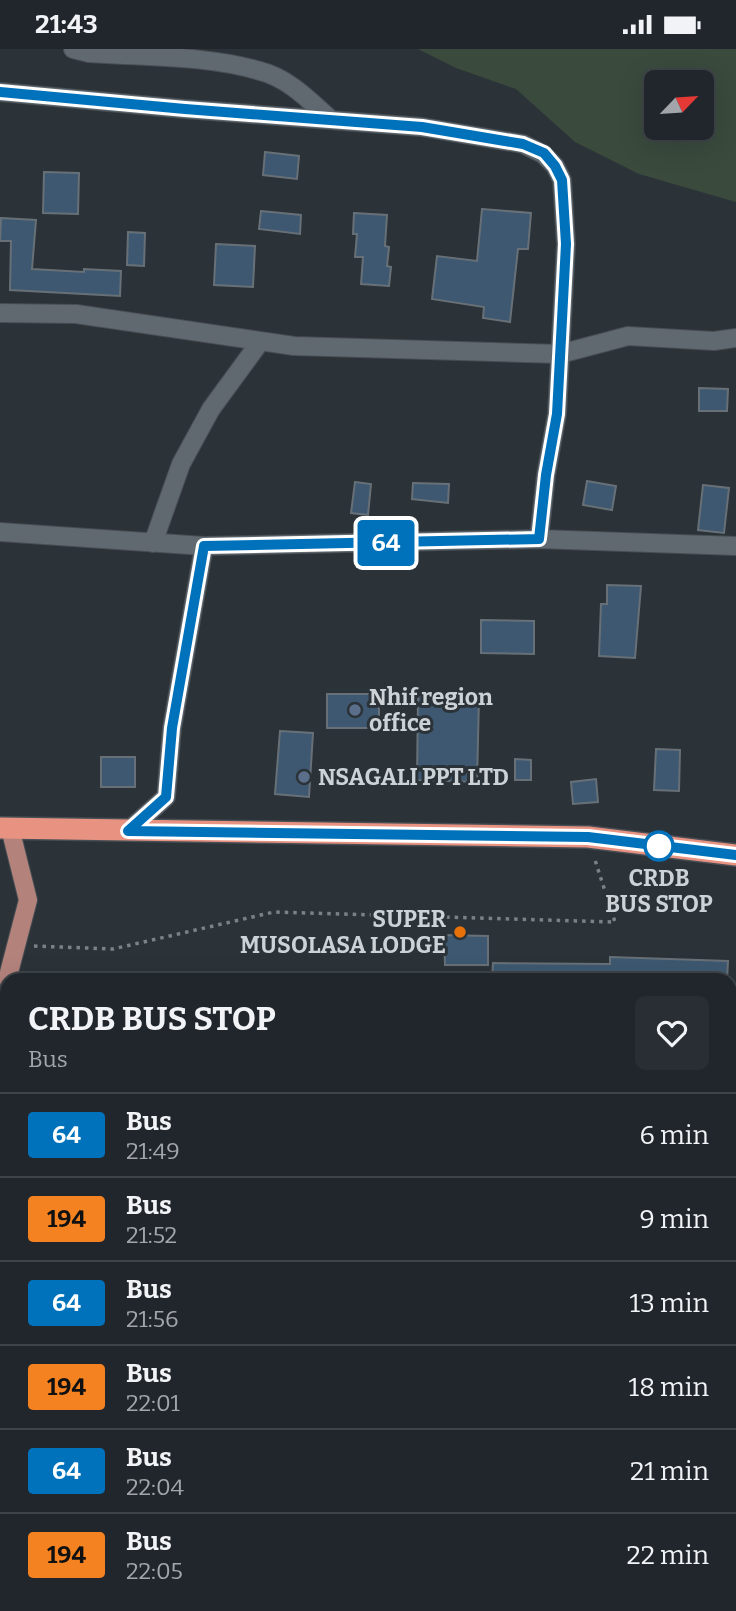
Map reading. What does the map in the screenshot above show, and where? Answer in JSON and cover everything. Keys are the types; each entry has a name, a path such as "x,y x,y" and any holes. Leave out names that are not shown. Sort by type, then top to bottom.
{"highway":[{"path":"5,828 588,837 736,855"}],"main road":[{"path":"5,828 28,900 8,973"}],"street":[{"path":"73,49 89,53 212,62 261,71 301,92 330,119"},
{"path":"0,92 422,127 523,144 544,153 562,180 565,214 557,414 546,475 539,539"},
{"path":"0,313 76,314 294,346 560,354 628,336 714,341 736,338"},
{"path":"153,543 181,464 211,409 260,342"},
{"path":"0,532 204,546 539,539 736,546"},
{"path":"128,831 166,797 172,728 204,546"}],"path":[{"path":"15,945 113,949 274,912 615,922 588,837"}],"green space":[{"path":"418,49 736,49 736,202 639,174 575,142 516,89 456,68"}],"building":[{"path":"265,152 299,156 297,179 263,175"},
{"path":"44,172 79,173 78,214 43,213"},
{"path":"482,209 531,213 528,249 518,249 510,322 483,318 484,307 432,299 437,256 477,261"},
{"path":"261,211 301,215 300,234 259,229"},
{"path":"354,213 387,215 385,246 389,247 387,266 391,267 389,286 361,284 363,257 355,257 357,234 353,234"},
{"path":"1,218 36,220 32,269 121,271 120,296 10,290 11,241 0,241"},
{"path":"128,232 145,233 144,266 127,265"},
{"path":"216,244 255,246 253,287 214,285"},
{"path":"699,388 728,389 727,411 699,411"},
{"path":"587,481 616,486 612,510 583,505"},
{"path":"355,482 371,484 368,515 351,513"},
{"path":"413,483 449,484 448,503 412,499"},
{"path":"703,485 729,488 724,533 698,530"},
{"path":"607,585 641,586 635,658 599,656 601,604 607,604"},
{"path":"481,620 534,621 534,654 481,653"},
{"path":"327,694 379,694 379,728 327,728"},
{"path":"418,696 479,698 477,782 417,780"},
{"path":"280,731 313,733 309,797 275,794"},
{"path":"656,749 680,750 679,791 654,790"},
{"path":"101,757 135,757 135,787 101,787"},
{"path":"515,759 531,760 531,780 515,780"},
{"path":"596,779 598,802 573,804 571,782"},
{"path":"444,935 488,936 488,965 445,965"},
{"path":"610,957 728,961 727,973 492,973 493,963 610,964"}],"bus line":[{"name":"64","path":"0,92 422,127 523,144 544,153 562,180 566,244 557,414 546,475 539,539 204,546 172,728 166,797 128,831 588,837 736,855"}],"place":[{"name":"Nhif region office","path":"355,710"},
{"name":"NSAGALI PPT LTD","path":"304,777"},
{"name":"CRDB BUS STOP","path":"659,846"},
{"name":"SUPER MUSOLASA LODGE","path":"460,932"}]}
